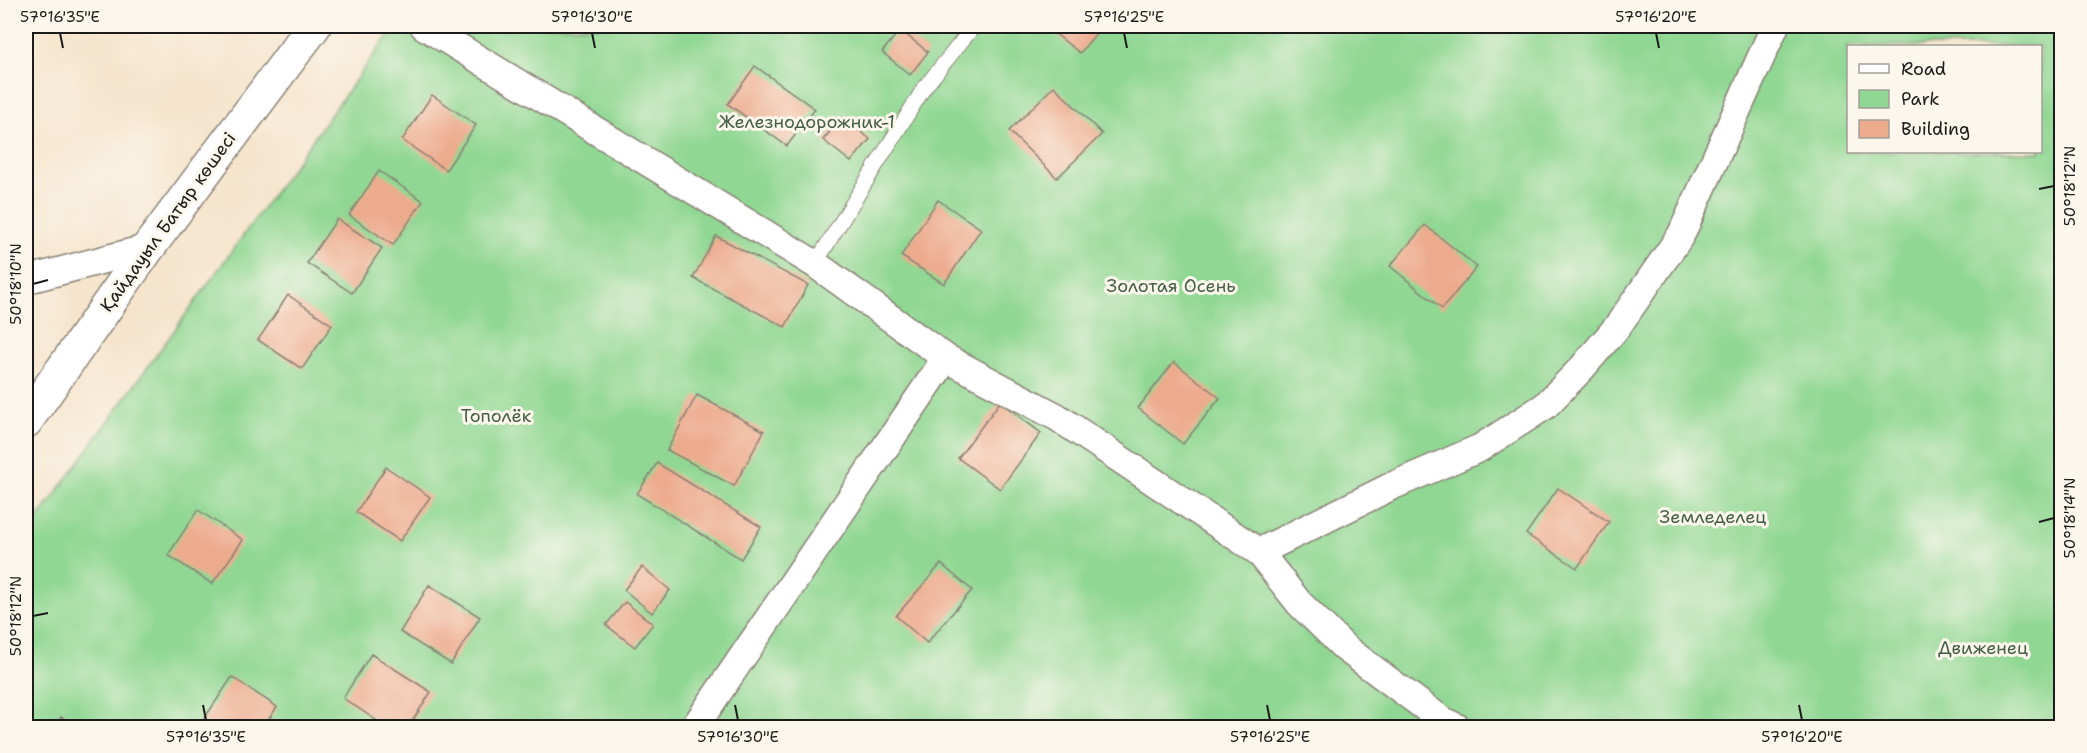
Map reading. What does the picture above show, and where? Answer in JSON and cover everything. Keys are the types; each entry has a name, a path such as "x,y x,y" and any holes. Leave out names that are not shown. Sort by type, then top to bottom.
{"street":[{"name":"Қайдауыл Батыр көшесі","path":"26,421 148,248 314,26"},
{"path":"424,26 815,264 946,358 1057,417 1258,552 1299,603 1345,648 1445,725"},
{"path":"1258,552 1392,486 1480,448 1545,406 1617,327 1681,235 1775,26"},
{"path":"26,280 148,248"},
{"path":"693,728 946,358"}],"lane":[{"path":"815,264 924,88 974,26"}],"green space":[{"path":"395,26 2061,26 2061,727 26,728 26,535"}],"building":[{"path":"1045,26 1102,26 1080,53"},
{"path":"900,30 928,52 910,75 882,52"},
{"path":"755,66 815,109 787,146 728,104"},
{"path":"1054,86 1102,134 1057,178 1009,131"},
{"path":"432,95 476,125 446,170 402,140"},
{"path":"842,117 870,139 851,162 823,140"},
{"path":"379,171 423,201 393,245 349,215"},
{"path":"938,200 981,229 944,284 901,256"},
{"path":"337,219 382,248 352,293 307,263"},
{"path":"1425,225 1477,267 1442,309 1390,266"},
{"path":"716,236 808,285 785,327 693,278"},
{"path":"288,295 332,325 302,369 258,340"},
{"path":"1174,362 1220,398 1183,444 1138,408"},
{"path":"697,395 764,431 734,486 667,450"},
{"path":"1000,402 1041,433 1000,489 958,458"},
{"path":"657,463 761,527 741,559 637,494"},
{"path":"386,467 430,497 400,541 356,512"},
{"path":"1558,488 1609,522 1577,568 1526,534"},
{"path":"198,510 243,540 212,584 168,555"},
{"path":"941,564 972,590 927,643 896,616"},
{"path":"642,567 670,590 652,613 624,590"},
{"path":"429,585 480,617 451,664 400,632"},
{"path":"625,602 653,624 635,647 606,625"},
{"path":"371,654 431,692 408,728 388,728 343,698"},
{"path":"232,677 277,707 263,728 211,728 202,722"},
{"path":"61,717 78,728 54,728"}],"park label":[{"name":"Железнодорожник-1","path":"807,122"},
{"name":"Золотая Осень","path":"1171,286"},
{"name":"Тополёк","path":"496,416"},
{"name":"Земледелец","path":"1713,517"},
{"name":"Движенец","path":"1983,648"}]}
